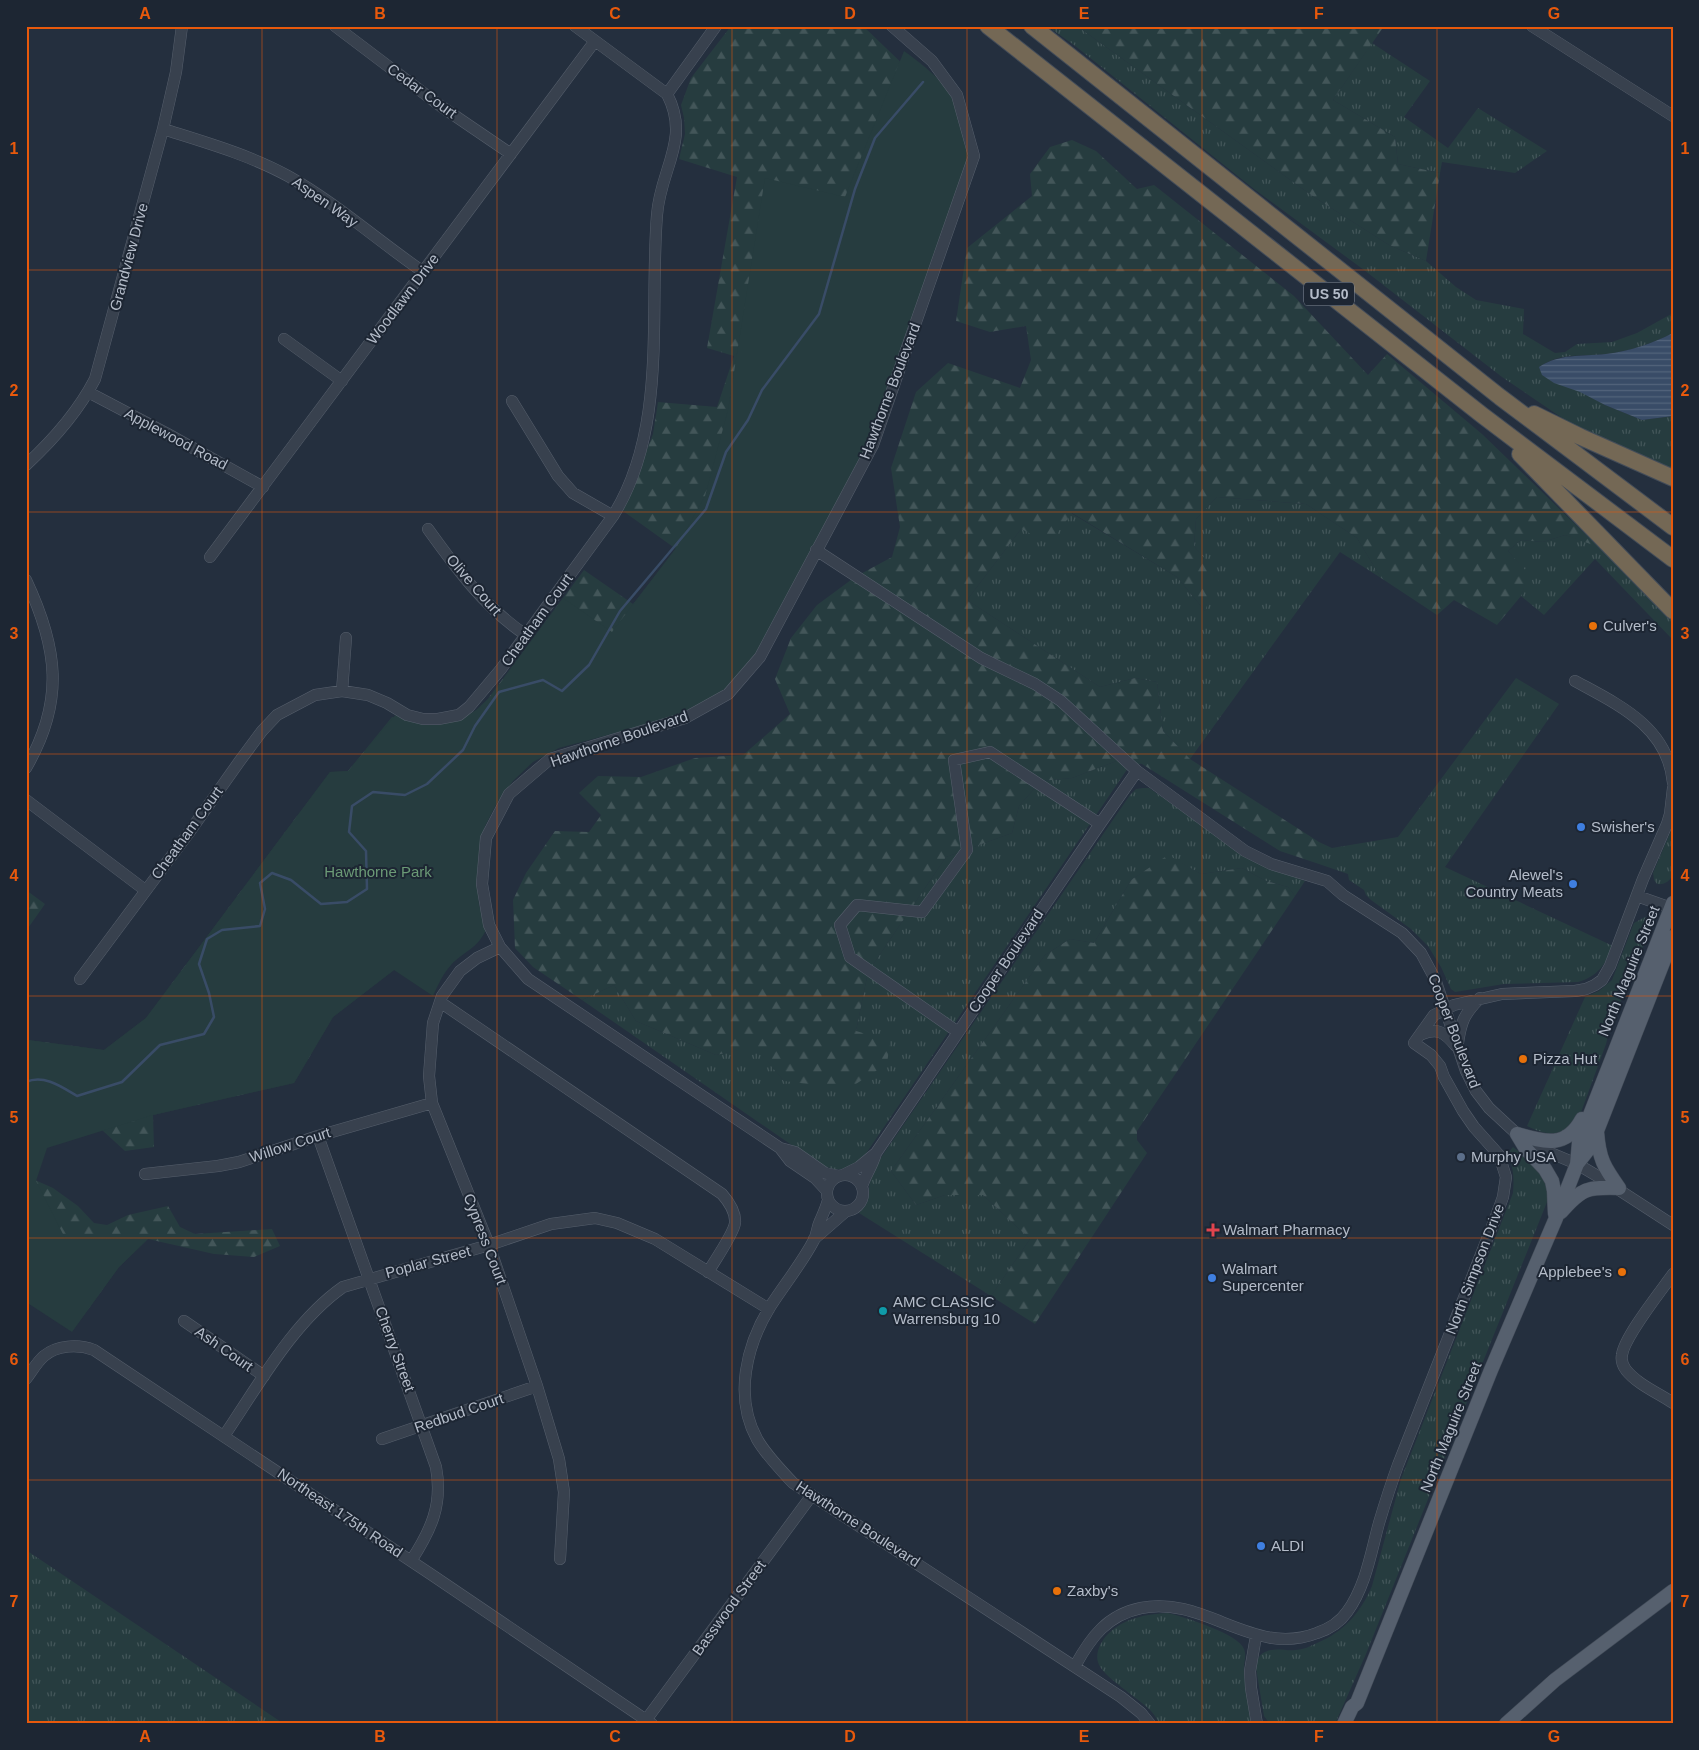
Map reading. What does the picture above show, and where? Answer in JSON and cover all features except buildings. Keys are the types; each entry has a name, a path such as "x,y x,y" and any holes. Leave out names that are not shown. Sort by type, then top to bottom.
{"highway":[{"name":"US 50","path":"988,26 1482,415 1673,559"},
{"name":"US 50","path":"1032,26 1500,397 1673,527"},
{"path":"1500,397 1581,437 1673,478"},
{"path":"1482,415 1673,611"}],"main road":[{"name":"North Maguire Street","path":"1353,1724 1357,1703 1491,1370 1556,1218 1576,1164 1578,1143 1672,906"},
{"name":"North Maguire Street","path":"1576,1164 1591,1146 1673,937"},
{"path":"1517,1134 1542,1142 1557,1141 1568,1137 1577,1128 1596,1098"},
{"path":"1597,1130 1600,1156 1604,1168 1618,1188"},
{"path":"1517,1134 1526,1149 1545,1170 1552,1181 1556,1218"},
{"path":"1556,1218 1573,1199 1590,1188 1618,1188"},
{"path":"1506,1724 1555,1680 1673,1591"},
{"name":"North Maguire Street","path":"1344,1724 1352,1707 1357,1703"}],"street":[{"name":"Grandview Drive","path":"26,466 45,448 81,406 95,379 163,129 176,72 182,26"},
{"name":"Cedar Court","path":"335,26 442,107 511,154"},
{"path":"575,26 667,94 716,26"},
{"name":"Hawthorne Boulevard","path":"892,26 932,61 957,95 974,156 873,445 760,657 728,694 685,718 550,759 509,794 486,838 482,884 489,925 500,947 528,979 780,1148 790,1161 815,1178 828,1196 814,1238 769,1309 756,1333 749,1353 744,1394 747,1413 756,1437 767,1454 793,1483 1121,1697 1141,1713 1150,1724"},
{"path":"1532,26 1673,116"},
{"name":"Woodlawn Drive","path":"210,557 595,41"},
{"name":"Cheatham Court","path":"80,979 245,754 277,715 315,695 342,691 368,696 387,703 407,714 423,719 438,719 459,715 469,708 501,669 612,516 623,499 639,458 650,396 655,318 657,212 660,193 674,152 677,129 673,106 667,94"},
{"name":"Aspen Way","path":"163,129 229,150 286,174 317,193 422,271"},
{"path":"284,339 342,381"},
{"name":"Applewood Road","path":"88,392 263,487"},
{"path":"512,401 558,476 572,492 612,516"},
{"name":"Olive Court","path":"428,529 456,569 507,623 526,635"},
{"name":"Cooper Boulevard","path":"816,550 981,658 1035,684 1055,697 1137,771 1246,851 1270,864 1326,881 1343,895 1402,933 1421,953 1435,978 1457,1047 1476,1091 1489,1108 1517,1134 1549,1153 1576,1164 1618,1188 1673,1225"},
{"path":"26,580 36,600 52,654 52,693 49,716 39,746 26,768"},
{"path":"342,691 346,638"},
{"path":"1575,681 1609,699 1640,720 1660,744 1672,772 1673,783"},
{"path":"958,1032 850,956 840,925 857,905 922,912 967,850 954,760 990,752 1100,824"},
{"name":"Cooper Boulevard","path":"841,1175 859,1166 876,1153 1137,771"},
{"path":"1420,1035 1434,1015 1445,1008 1481,997 1502,994 1575,991 1586,989 1602,980 1610,966 1667,824 1673,788"},
{"path":"26,800 145,890"},
{"path":"1637,896 1672,906"},
{"name":"Cypress Court","path":"500,947 477,958 460,971 442,996 433,1023 429,1076 432,1103 489,1245 537,1386 559,1459 564,1492 560,1559"},
{"path":"1457,1047 1462,1021 1471,1007 1481,997"},
{"path":"440,1002 722,1194 731,1205 735,1223 726,1243 708,1272"},
{"path":"1420,1035 1430,1030 1443,1033 1457,1047"},
{"name":"North Simpson Drive","path":"1075,1666 1084,1650 1106,1624 1117,1616 1150,1606 1181,1607 1256,1636 1291,1640 1323,1631 1338,1622 1348,1611 1361,1587 1395,1472 1503,1197 1506,1177 1499,1155 1478,1132 1464,1111 1444,1077 1440,1066 1431,1055 1414,1043 1420,1035"},
{"name":"Willow Court","path":"146,1174 239,1162 318,1136 432,1103"},
{"name":"Cherry Street","path":"318,1136 434,1458 440,1485 438,1506 431,1526 410,1561"},
{"name":"Hawthorne Boulevard","path":"780,1148 795,1152 825,1173 841,1175"},
{"name":"Cooper Boulevard","path":"862,1186 874,1163 876,1153"},
{"path":"841,1175 854,1177 862,1186 864,1192 861,1203 857,1208 845,1212 835,1209 828,1196 830,1182 841,1175"},
{"name":"Hawthorne Boulevard","path":"814,1238 845,1212"},
{"name":"Poplar Street","path":"224,1436 264,1376 308,1316 325,1299 343,1287 489,1245 551,1224 595,1218 636,1230 769,1309"},
{"path":"1673,1274 1638,1323 1624,1347 1622,1356 1626,1370 1640,1382 1673,1403"},
{"name":"Ash Court","path":"184,1321 264,1376"},
{"name":"Northeast 175th Road","path":"26,1379 40,1360 51,1351 64,1347 85,1347 94,1350 649,1722"},
{"name":"Redbud Court","path":"382,1439 537,1386"},
{"name":"Basswood Street","path":"649,1722 812,1495"},
{"path":"1256,1636 1250,1671 1257,1724"}],"green space":[{"name":"Hawthorne Park","path":"731,26 863,26 933,93 832,432 524,755 394,970 333,1017 294,1083 153,1115 154,1147 125,1151 91,1120 66,1119 26,1037 28,1040 104,1050 146,1018 330,772 348,771 392,717 460,727 481,708 584,570 633,604 676,549 623,511 653,434 658,402 717,407 734,356 707,348 737,177 679,159 685,134 681,105 691,78"},
{"path":"1047,26 1077,26 1314,197 1389,245 1426,261 1456,287 1476,300 1524,309 1523,334 1555,353 1565,352 1577,344 1612,342 1637,333 1673,313 1673,333 1657,340 1615,353 1563,357 1547,362 1539,367 1605,405 1642,420 1673,416 1673,471 1571,424 1502,377 1364,270 1254,189 1074,45"},
{"path":"1077,26 1384,26 1333,100 1395,137 1398,164 1440,173 1426,261 1389,245 1314,197"},
{"path":"1372,43 1430,81 1404,117 1448,148 1478,108 1547,151 1515,173 1442,162 1440,173 1398,164 1395,137 1333,100"},
{"name":"Hawthorne Park","path":"904,51 943,84 956,104 962,116 967,134 969,168 865,456 747,669 734,683 695,709 664,720 559,748 533,762 513,781 497,803 485,826 479,853 477,880 479,905 487,928 479,941 448,968 433,996 394,970 333,1017 294,1083 153,1115 47,1148 36,1181 65,1238 148,1239 119,1267 72,1332 26,1302 26,1037 28,1040 104,1050 146,1018 330,772 348,771 398,712 463,718 476,710 490,697 563,598 612,632 676,548 705,496 728,410 765,178 845,197"},
{"path":"1072,140 1096,151 1137,189 1154,185 1294,296 1368,375 1387,354 1482,434 1599,547 1565,535 1543,542 1521,540 1508,551 1529,574 1521,596 1497,625 1454,600 1437,615 1381,578 1357,538 1306,504 1217,497 1196,519 1194,546 1211,566 1211,595 1205,611 1177,577 1072,513 1050,543 1021,529 967,600 1100,687 1135,678 1157,682 1163,731 1190,759 1319,842 1319,864 1280,851 1142,764 1127,757 1072,778 1041,781 1019,806 1012,833 946,857 868,972 856,1031 890,1041 887,1064 848,1089 784,1081 755,1047 716,1055 636,1021 614,985 582,1000 533,967 515,948 513,900 526,873 555,831 589,832 601,815 579,793 598,776 641,777 695,758 743,755 790,714 775,679 791,638 817,605 855,577 892,557 900,527 891,468 916,392 948,363 1020,388 1031,360 1026,326 990,332 956,321 967,248 1032,196 1030,174 1050,147"},
{"path":"1217,497 1306,504 1357,538 1381,578 1340,552 1190,759 1163,731 1157,682 1135,678 1100,687 967,600 1021,529 1071,513 1177,577 1205,611 1211,567 1194,546 1196,519"},
{"path":"1570,512 1673,618 1673,640 1595,559 1544,615 1521,596 1528,574 1508,551 1521,540 1543,542 1565,535 1598,545 1568,516"},
{"path":"1516,678 1559,704 1445,867 1613,946 1600,969 1585,980 1578,982 1504,984 1455,992 1451,989 1441,967 1428,946 1411,929 1371,900 1364,890 1349,880 1348,874 1319,864 1319,842 1332,848 1398,837"},
{"path":"1127,757 1142,764 1135,764 1128,768 865,1155 849,1167 833,1169 819,1164 582,1000 614,985 636,1021 716,1055 755,1046 784,1081 856,1031 868,972 946,857 1012,833 1019,806 1041,781 1072,778"},
{"path":"1149,788 1205,827 1244,851 1305,881 1295,896 1288,887 1266,881 1242,868 1201,874 1168,856 1131,880 1094,943 1070,939 1045,955 891,1171 916,1205 945,1195 983,1195 1030,1239 991,1296 859,1213 866,1205 871,1178 880,1159 1130,795 1136,789"},
{"path":"1673,826 1673,874 1667,882 1657,884 1653,873"},
{"path":"1168,855 1201,874 1242,868 1266,881 1288,887 1295,896 1137,1131 1137,1140 1147,1153 1035,1324 991,1296 1030,1239 983,1195 945,1195 916,1205 891,1171 1045,955 1070,939 1094,943 1131,880"},
{"path":"26,890 45,904 26,931"},
{"path":"1645,917 1650,920 1652,925 1610,1027 1606,1044 1580,1115 1569,1128 1556,1133 1542,1132 1527,1126 1585,997 1599,991 1612,980 1634,923"},
{"path":"1513,1147 1534,1164 1543,1175 1546,1183 1547,1202 1366,1654 1335,1724 1270,1724 1264,1716 1256,1668 1259,1657 1263,1653 1272,1650 1304,1649 1335,1633 1357,1613 1372,1586 1401,1479 1513,1193 1513,1173 1507,1154"},
{"path":"26,1176 53,1188 78,1206 94,1223 107,1225 128,1215 168,1206 180,1227 195,1234 272,1229 280,1246 254,1257 214,1254 148,1239 119,1267 81,1319"},
{"path":"26,1550 284,1724 26,1724"},
{"path":"1168,1613 1222,1632 1240,1643 1245,1652 1244,1672 1251,1719 1250,1724 1160,1724 1146,1706 1101,1668 1097,1658 1099,1647 1105,1637 1114,1629 1136,1618"}],"water":[{"path":"1673,333 1673,416 1642,420 1605,405 1580,392 1554,383 1542,375 1539,367 1555,359 1615,353 1632,349"}],"waterway":[{"path":"26,1082 33,1080 46,1081 77,1096 122,1082 160,1045 204,1034 214,1017 209,993 199,964 207,939 222,930 260,926 265,909 260,883 272,873 291,880 321,904 347,902 367,889 366,851 349,832 352,806 373,792 405,795 427,784 463,750 475,726 499,692 543,680 562,691 589,665 620,611 706,509 726,452 748,420 762,390 819,314 855,189 875,138 923,82"}],"place":[{"name":"Culver's","path":"1593,626"},
{"name":"Swisher's","path":"1581,827"},
{"name":"Alewel's Country Meats","path":"1573,884"},
{"name":"Pizza Hut","path":"1523,1059"},
{"name":"Murphy USA","path":"1461,1157"},
{"name":"Walmart Pharmacy","path":"1213,1230"},
{"name":"Applebee's","path":"1622,1272"},
{"name":"Walmart Supercenter","path":"1212,1278"},
{"name":"AMC CLASSIC Warrensburg 10","path":"883,1311"},
{"name":"ALDI","path":"1261,1546"},
{"name":"Zaxby's","path":"1057,1591"}]}
